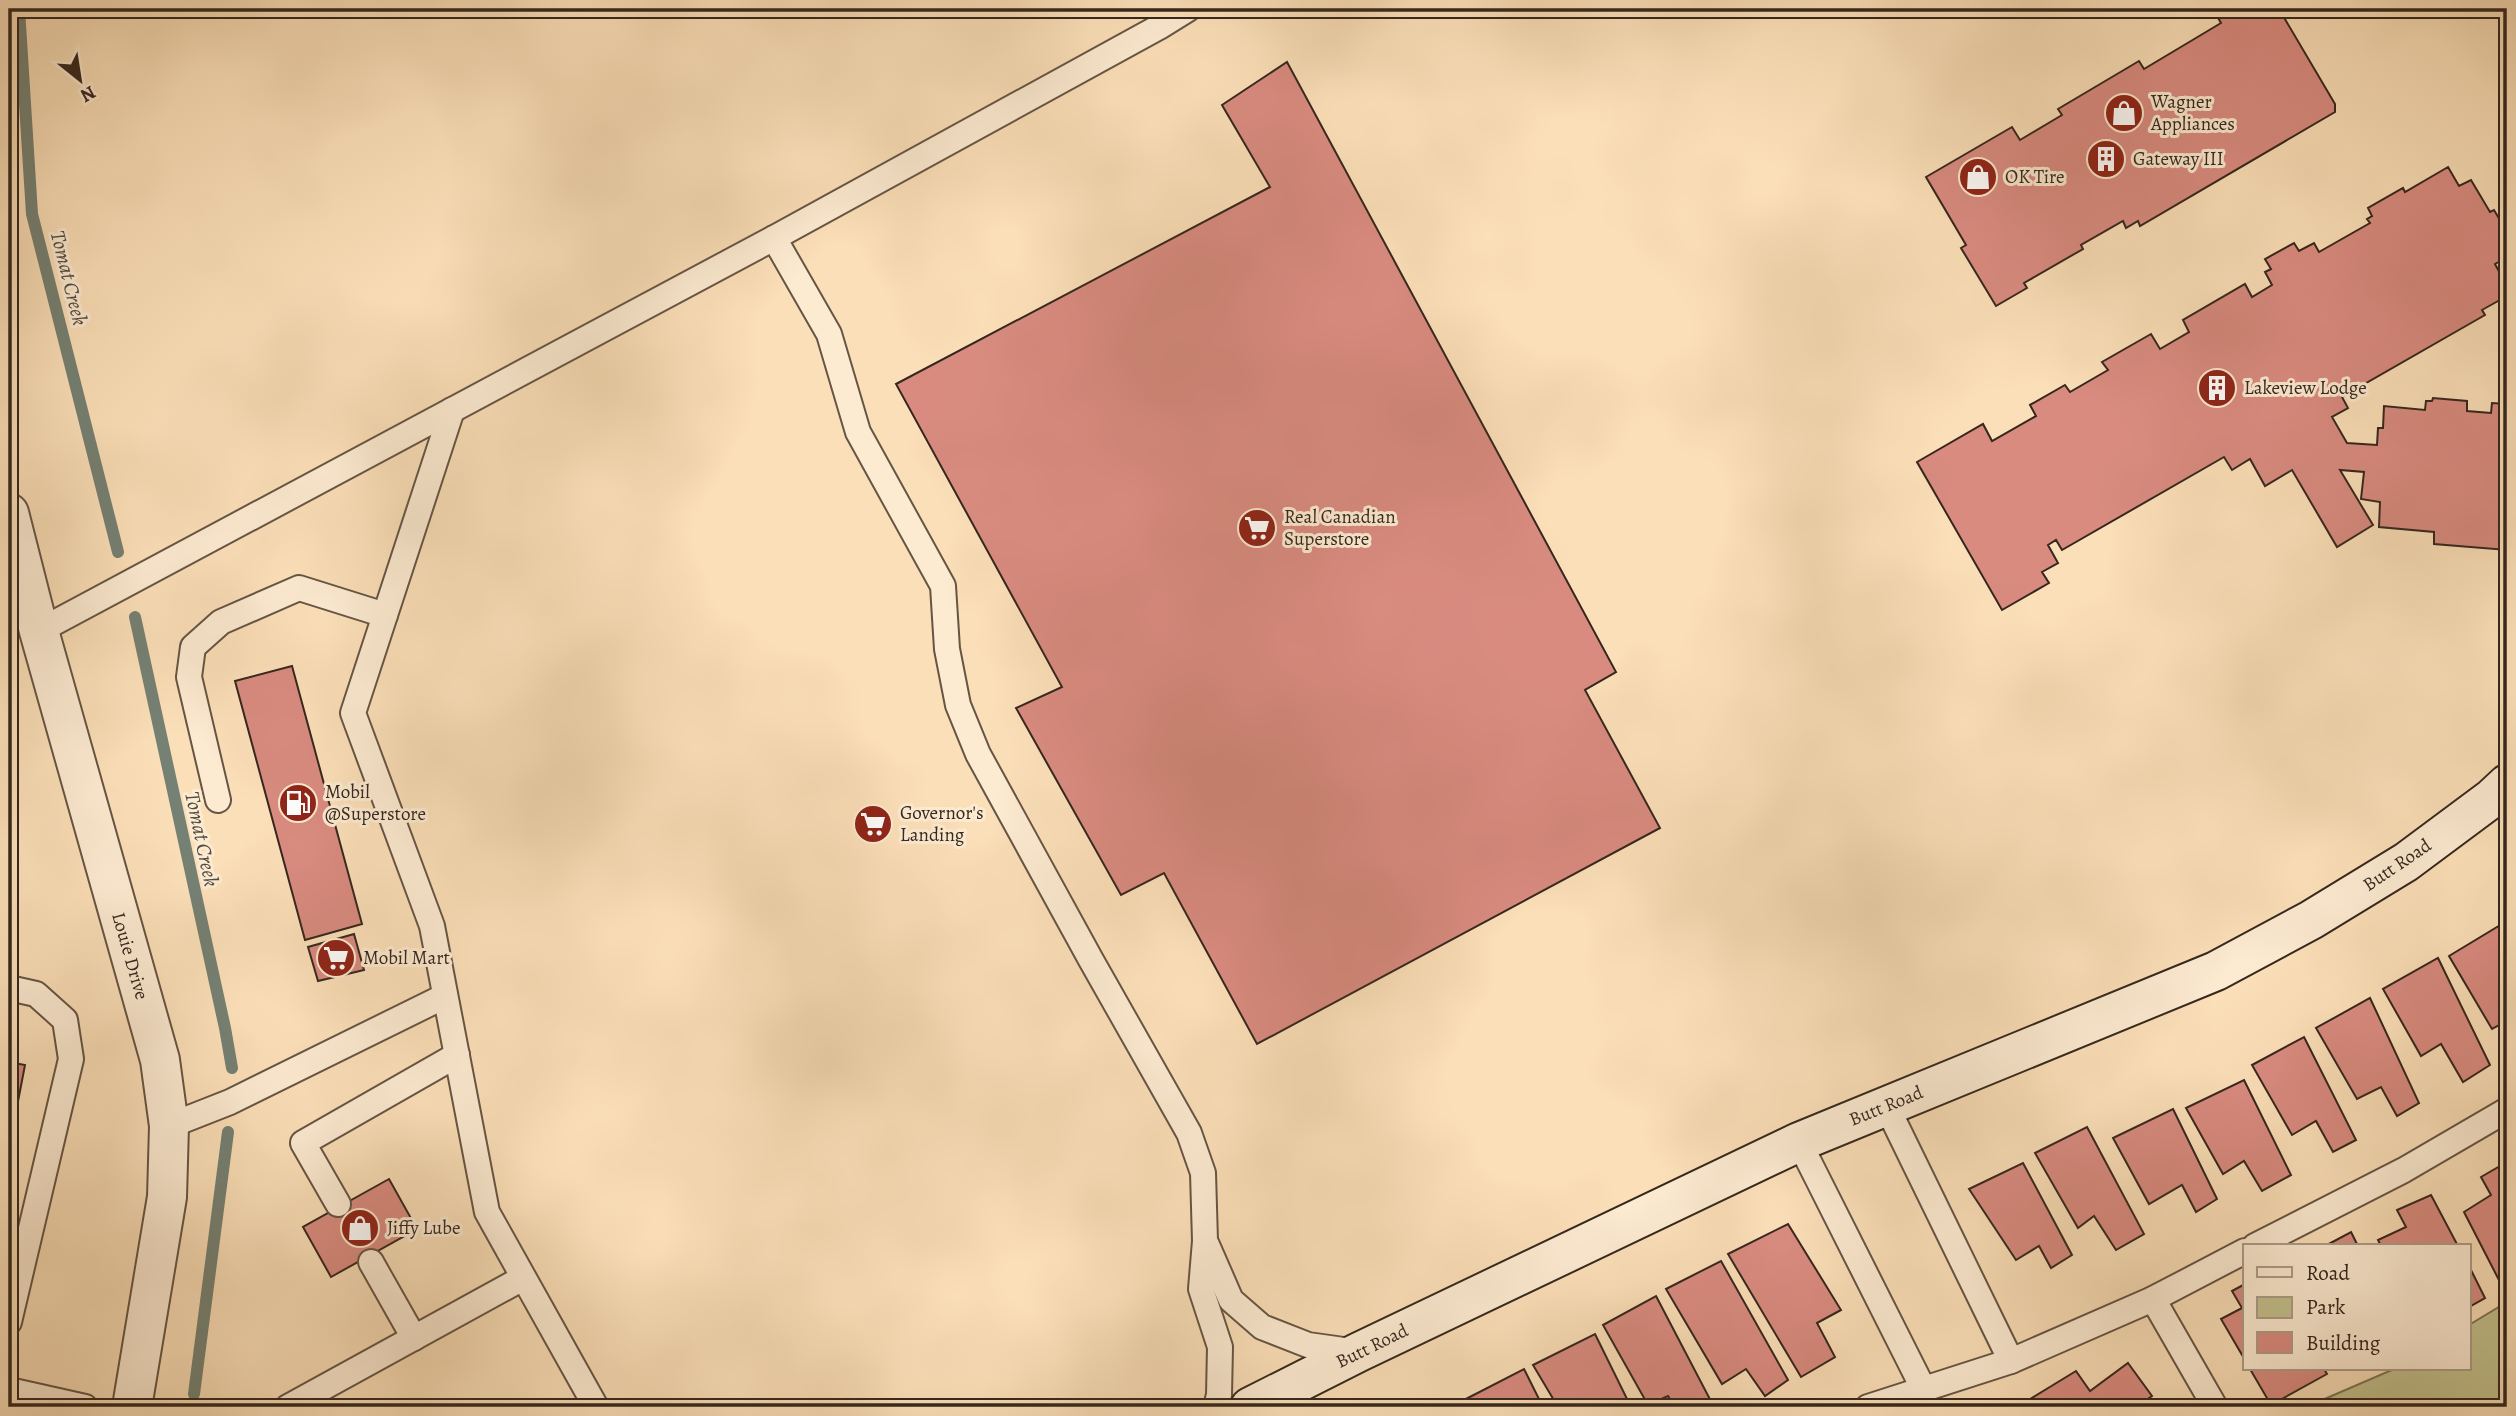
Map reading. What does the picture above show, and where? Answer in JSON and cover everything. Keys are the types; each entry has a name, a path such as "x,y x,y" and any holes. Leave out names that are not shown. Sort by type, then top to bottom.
{"street":[{"name":"Louie Drive","path":"9,513 39,631 160,1060 169,1126 167,1197 132,1407"},
{"name":"Butt Road","path":"1250,1407 1359,1352 1799,1142 2217,971 2311,920 2406,862 2507,784"}],"lane":[{"path":"39,631 774,238 1188,9"},
{"path":"774,238 829,334 858,432 943,586 947,649 958,705 978,754 1189,1133 1203,1173 1205,1241 1201,1289 1220,1347 1219,1395 1216,1407"},
{"path":"452,410 353,713 432,926 487,1212 596,1407"},
{"path":"218,800 189,677 193,647 221,622 299,588 385,615"},
{"path":"9,988 36,994 65,1020 71,1059 9,1322"},
{"path":"169,1126 230,1102 445,996"},
{"path":"338,1204 303,1143 457,1055"},
{"path":"1886,1105 2011,1361"},
{"path":"2259,1244 2404,1170 2507,1110"},
{"path":"1799,1142 1923,1388"},
{"path":"1205,1241 1231,1300 1262,1327 1308,1345 1359,1352"},
{"path":"1868,1407 2011,1361 2153,1299 2243,1252"},
{"path":"371,1262 414,1338"},
{"path":"288,1407 523,1278"},
{"path":"2153,1299 2215,1407"},
{"path":"9,1390 85,1407"}],"green space":[{"path":"2507,1302 2507,1406 2306,1407 2392,1370 2470,1370 2470,1324"}],"building":[{"name":"Gateway III","path":"2229,9 2279,9 2335,104 2335,112 2140,226 2138,221 2126,228 2123,221 2081,245 2083,249 2024,283 2027,288 1996,306 1961,248 1966,245 1926,177 2012,127 2020,140 2062,115 2058,109 2139,61 2144,69 2221,23 2217,16"},
{"name":"Real Canadian Superstore","path":"1287,62 1616,672 1585,690 1660,828 1257,1044 1164,873 1121,895 1016,708 1062,687 896,384 1270,187 1222,105"},
{"name":"Lakeview Lodge","path":"2448,167 2459,186 2471,180 2490,212 2494,210 2507,232 2507,257 2495,264 2507,286 2507,296 2482,310 2485,315 2342,397 2348,408 2332,417 2347,443 2377,445 2378,428 2383,428 2384,406 2425,410 2426,401 2432,401 2433,398 2467,401 2467,411 2491,413 2492,403 2507,404 2507,550 2434,544 2434,532 2379,527 2380,502 2361,499 2364,472 2340,470 2373,525 2337,547 2292,470 2265,486 2250,459 2232,470 2224,457 2062,550 2056,540 2048,545 2058,563 2042,572 2049,583 2002,610 1917,462 1983,424 1992,441 2036,416 2030,405 2065,385 2070,392 2108,370 2102,362 2151,334 2160,349 2189,332 2183,320 2245,284 2252,297 2272,285 2265,272 2271,269 2265,259 2294,243 2299,251 2314,243 2319,252 2370,223 2367,219 2372,216 2368,208 2403,188 2405,192"},
{"name":"Mobil @Superstore","path":"292,666 362,924 305,940 235,681"},
{"path":"2507,921 2507,1021 2492,1029 2449,956"},
{"name":"Mobil Mart","path":"354,934 364,970 318,981 308,947"},
{"path":"2438,958 2490,1065 2463,1082 2441,1044 2421,1056 2383,989"},
{"path":"2370,998 2419,1103 2397,1116 2381,1087 2357,1099 2316,1028"},
{"path":"2304,1037 2356,1140 2333,1152 2316,1121 2292,1135 2252,1065"},
{"path":"9,1062 25,1065 16,1112 9,1111"},
{"path":"2244,1080 2291,1175 2262,1191 2244,1161 2223,1174 2186,1108"},
{"path":"2173,1109 2217,1199 2196,1212 2182,1185 2149,1204 2113,1138"},
{"path":"2087,1127 2144,1234 2116,1250 2094,1216 2078,1228 2035,1153"},
{"path":"2507,1162 2507,1280 2501,1284 2464,1212 2491,1195 2481,1177"},
{"path":"2023,1163 2072,1255 2051,1268 2039,1246 2016,1260 1969,1189"},
{"name":"Jiffy Lube","path":"389,1179 417,1229 331,1277 303,1227"},
{"path":"2431,1195 2457,1244 2380,1244 2378,1240 2406,1227 2397,1210"},
{"path":"1788,1224 1841,1310 1817,1323 1835,1357 1801,1377 1728,1254"},
{"path":"2351,1232 2357,1244 2329,1244"},
{"path":"1721,1261 1788,1380 1765,1396 1746,1369 1722,1384 1666,1289"},
{"path":"2470,1268 2485,1298 2470,1306"},
{"path":"2243,1285 2243,1357 2221,1319 2242,1308 2232,1291"},
{"path":"1656,1296 1714,1407 1675,1407 1668,1396 1648,1405 1603,1325"},
{"path":"1595,1334 1631,1407 1558,1407 1533,1365"},
{"path":"2128,1363 2152,1396 2136,1407 2017,1407 2076,1371 2090,1391"},
{"path":"1524,1369 1543,1407 1466,1407 1462,1401"},
{"path":"2251,1370 2325,1370 2327,1374 2271,1405"}],"waterway":[{"name":"Tomat Creek","path":"19,9 32,214 118,552"},
{"name":"Tomat Creek","path":"135,617 232,1068"},
{"name":"Tomat Creek","path":"194,1394 228,1132"}],"place":[{"name":"Wagner Appliances","path":"2124,113"},
{"name":"Gateway III","path":"2106,159"},
{"name":"OK Tire","path":"1978,177"},
{"name":"Lakeview Lodge","path":"2217,388"},
{"name":"Real Canadian Superstore","path":"1257,528"},
{"name":"Mobil @Superstore","path":"298,803"},
{"name":"Governor's Landing","path":"873,824"},
{"name":"Mobil Mart","path":"336,958"},
{"name":"Jiffy Lube","path":"360,1228"}]}
